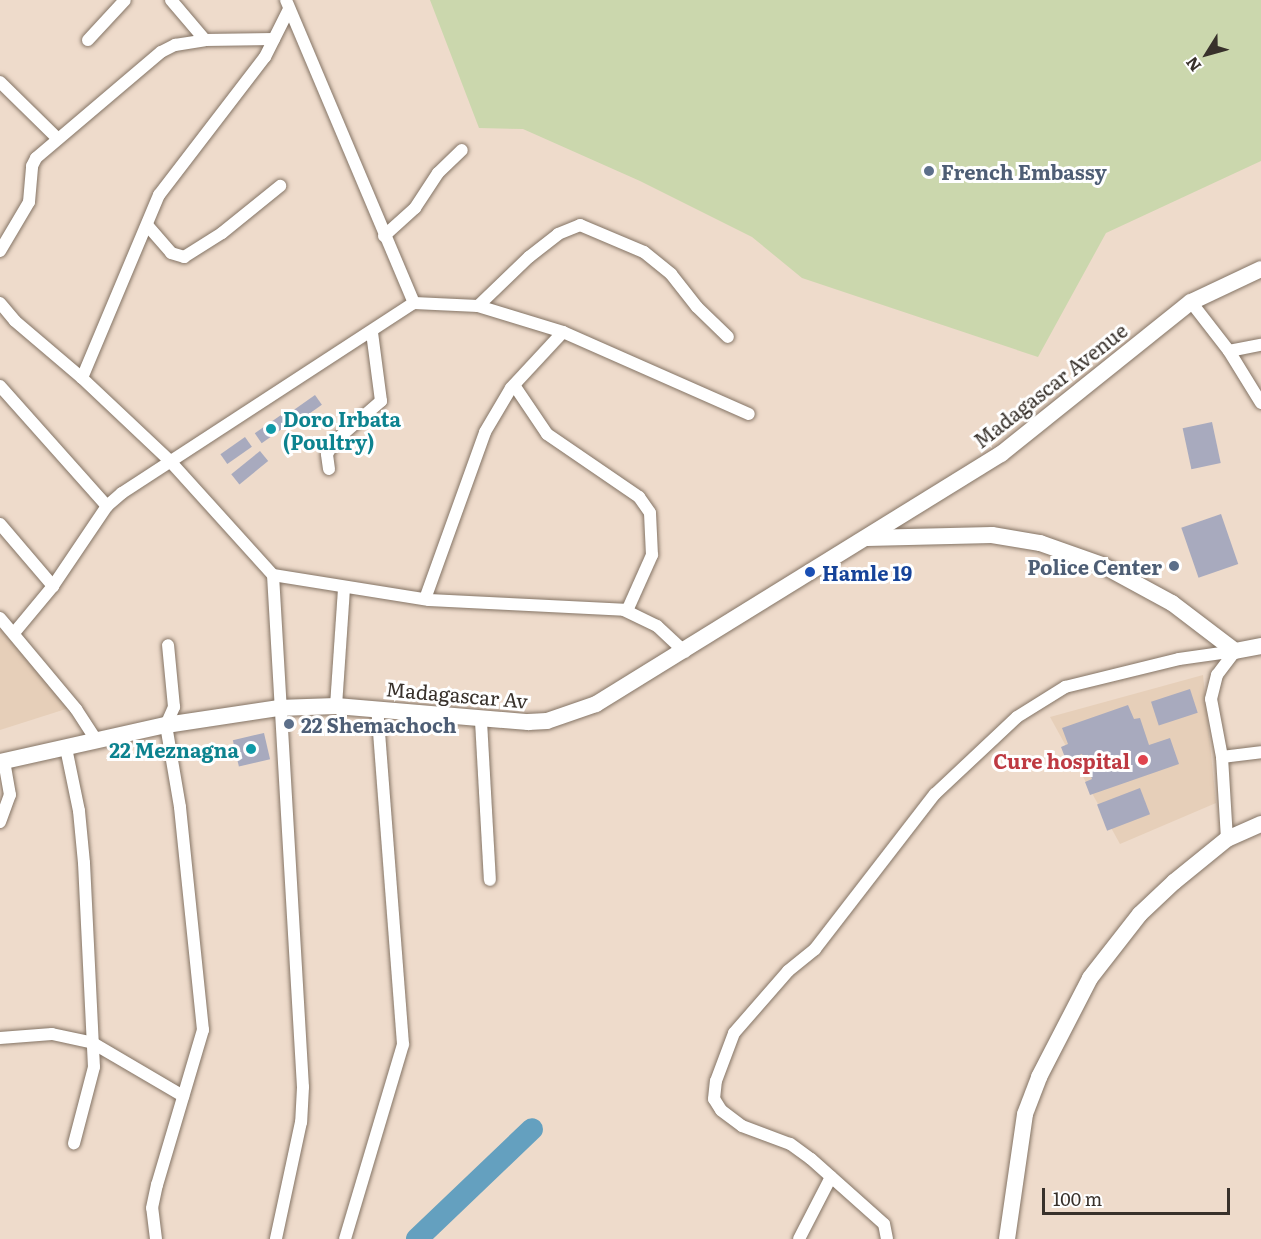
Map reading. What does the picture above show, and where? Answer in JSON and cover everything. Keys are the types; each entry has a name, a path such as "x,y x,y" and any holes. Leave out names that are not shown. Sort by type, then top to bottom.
{"main road":[{"name":"Madagascar Avenue","path":"866,538 1001,454 1191,302 1261,269"},
{"path":"866,538 992,535 1073,553 1172,603 1234,651 1261,646"},
{"name":"Madagascar Av","path":"2,762 166,725 278,708 336,706 481,721 547,721 614,695 866,538"},
{"path":"1006,1239 1025,1114 1039,1077 1090,978 1140,914 1227,839 1261,824"}],"street":[{"path":"88,40 125,0"},
{"path":"171,0 205,40"},
{"path":"82,378 159,195 178,167 232,104 274,39 288,4"},
{"path":"288,4 414,303"},
{"path":"0,251 28,202 34,162 57,138 160,52 176,45 205,40 274,39"},
{"path":"0,82 57,138"},
{"path":"384,236 415,208 438,173 462,150"},
{"path":"147,225 171,253 184,257 222,233 280,186"},
{"path":"478,306 529,257 558,234 580,225 644,252 671,274 697,307 728,337"},
{"path":"1191,302 1229,351 1261,403"},
{"path":"0,303 15,321 82,378 169,460 273,575 425,599 627,611 657,626 685,652"},
{"path":"14,633 53,586 107,506 169,460 372,333 414,303 478,306 563,332 749,414"},
{"path":"425,599 485,432 514,385 563,332"},
{"path":"329,469 327,454 335,441 381,401 372,333"},
{"path":"1229,351 1261,345"},
{"path":"514,385 547,434 639,497 650,513 651,555 627,611"},
{"path":"0,386 107,506"},
{"path":"0,524 53,586"},
{"path":"273,575 278,708 303,1087 301,1122 276,1239"},
{"path":"336,706 344,588"},
{"path":"0,618 76,709 97,741"},
{"path":"156,1239 152,1208 203,1030 180,807 166,725 174,707 168,645"},
{"path":"1227,839 1222,757 1211,699 1217,675 1234,651"},
{"path":"887,1239 884,1224 790,1144 742,1126 721,1110 714,1099 716,1081 734,1033 788,971 815,949 935,794 1017,717 1065,687 1179,659 1234,651"},
{"path":"345,1239 403,1044 377,709"},
{"path":"481,721 490,880"},
{"path":"66,748 79,811 84,863 92,1085 74,1143"},
{"path":"1222,757 1261,752"},
{"path":"0,822 10,795 2,762"},
{"path":"0,1038 52,1034 91,1042 183,1096"},
{"path":"799,1239 831,1177"}],"shaded area":[{"path":"0,628 69,708 0,730"},
{"name":"Cure hospital","path":"1203,675 1216,803 1120,844 1050,717"}],"green space":[{"name":"French Embassy","path":"430,0 1261,0 1261,161 1106,233 1038,357 802,278 752,237 640,181 523,129 479,128"}],"building":[{"path":"315,395 322,405 298,421 291,412"},
{"name":"Doro Irbata (Poultry)","path":"281,415 288,425 262,443 255,433"},
{"path":"1212,422 1221,463 1191,469 1183,428"},
{"path":"245,437 252,447 227,464 220,454"},
{"path":"260,451 268,461 239,484 231,474"},
{"path":"1221,514 1238,564 1199,578 1181,528"},
{"path":"1190,689 1198,713 1159,725 1151,702"},
{"name":"Cure hospital","path":"1128,705 1134,719 1140,718 1149,745 1170,738 1179,764 1090,795 1085,782 1092,779 1082,754 1066,760 1061,747 1068,744 1062,728"},
{"name":"22 Meznagna","path":"264,733 270,759 239,767 233,740"},
{"path":"1140,788 1150,814 1107,831 1097,804"}],"waterway":[{"path":"417,1239 532,1129"}],"place":[{"name":"French Embassy","path":"929,171"},
{"name":"Doro Irbata (Poultry)","path":"271,429"},
{"name":"Police Center","path":"1174,566"},
{"name":"Hamle 19","path":"810,572"},
{"name":"22 Shemachoch","path":"289,724"},
{"name":"22 Meznagna","path":"251,749"},
{"name":"Cure hospital","path":"1143,760"}]}
